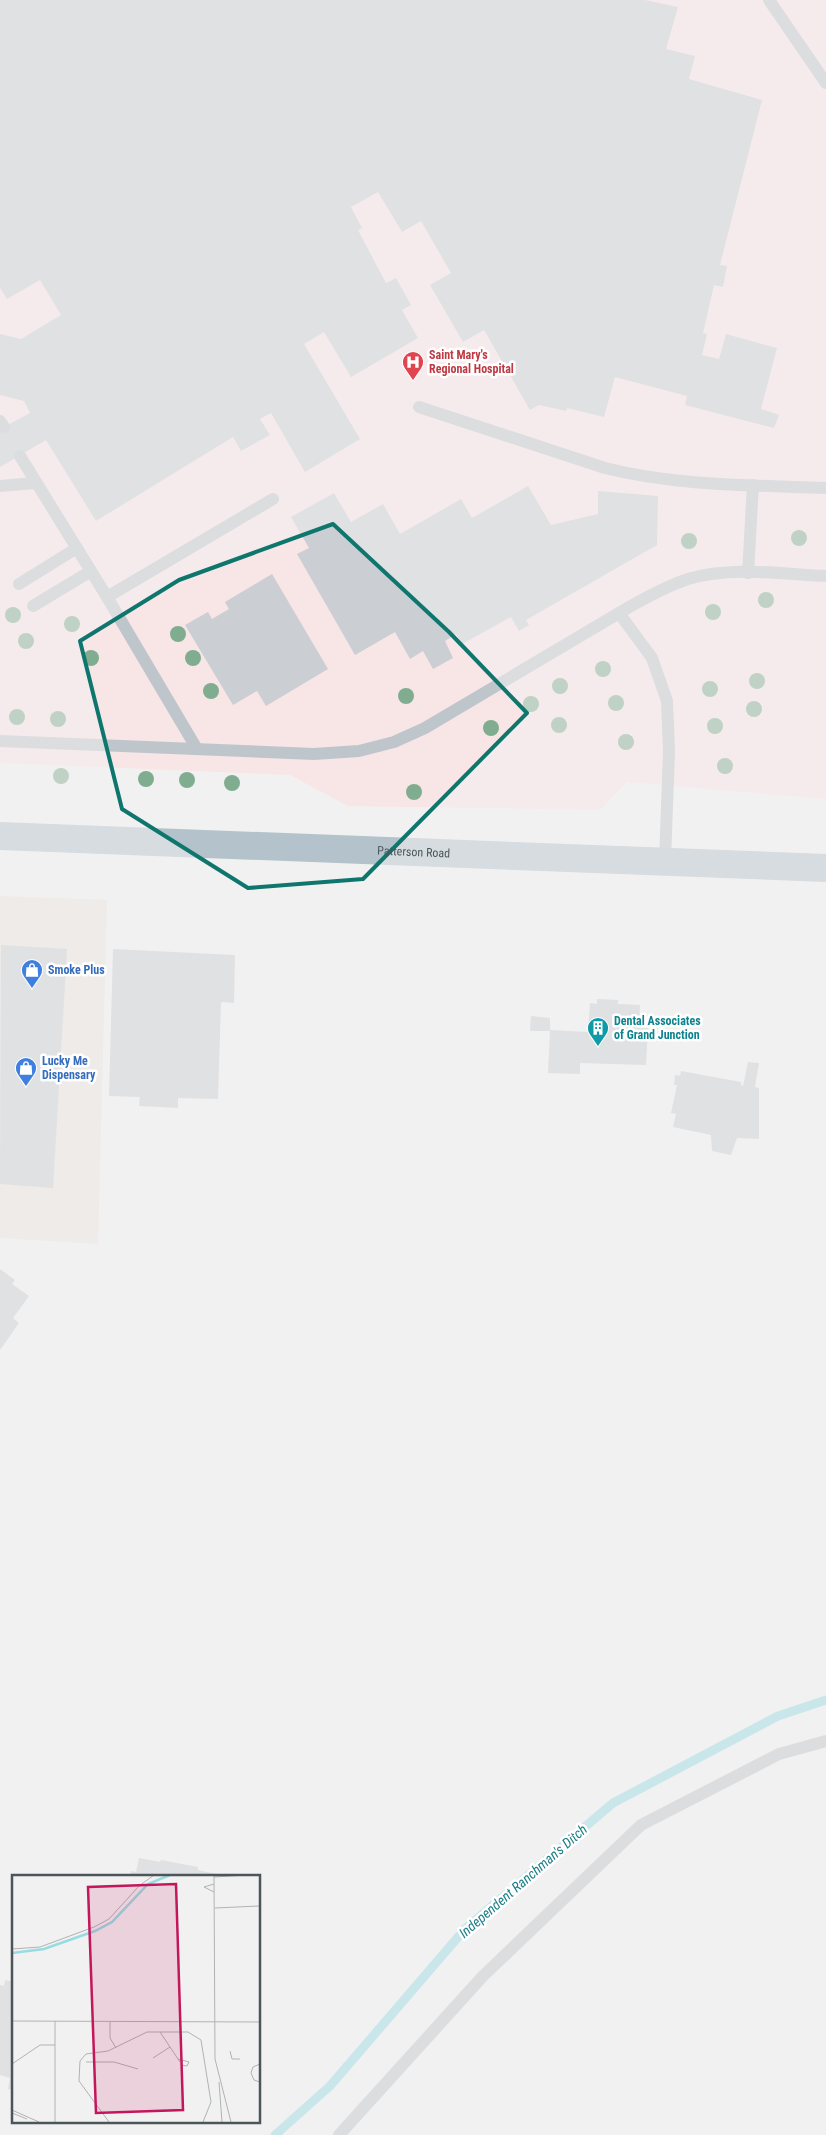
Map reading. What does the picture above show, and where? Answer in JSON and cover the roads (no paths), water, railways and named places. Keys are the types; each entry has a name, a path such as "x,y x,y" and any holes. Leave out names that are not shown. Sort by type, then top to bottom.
{"main road":[{"name":"Patterson Road","path":"0,836 826,868"}],"lane":[{"path":"769,0 826,83"},
{"path":"419,407 634,476 753,485 826,488"},
{"path":"20,456 107,597 197,749"},
{"path":"0,486 35,483"},
{"path":"748,573 753,485"},
{"path":"107,597 273,499"},
{"path":"19,584 77,548"},
{"path":"33,606 91,571"},
{"path":"0,741 314,754 359,751 394,742 426,728 619,612 652,594 689,579 718,573 826,576"},
{"path":"619,612 652,658 667,701 669,751 665,861"},
{"path":"339,2135 483,1976 641,1825 779,1754 826,1741"}],"waterway":[{"name":"Independent Ranchman's Ditch","path":"275,2135 330,2086 465,1929 613,1803 778,1716 826,1700"}],"place":[{"name":"Saint Mary's Regional Hospital","path":"413,381"},
{"name":"Smoke Plus","path":"32,989"},
{"name":"Dental Associates of Grand Junction","path":"598,1047"},
{"name":"Lucky Me Dispensary","path":"26,1087"}]}
